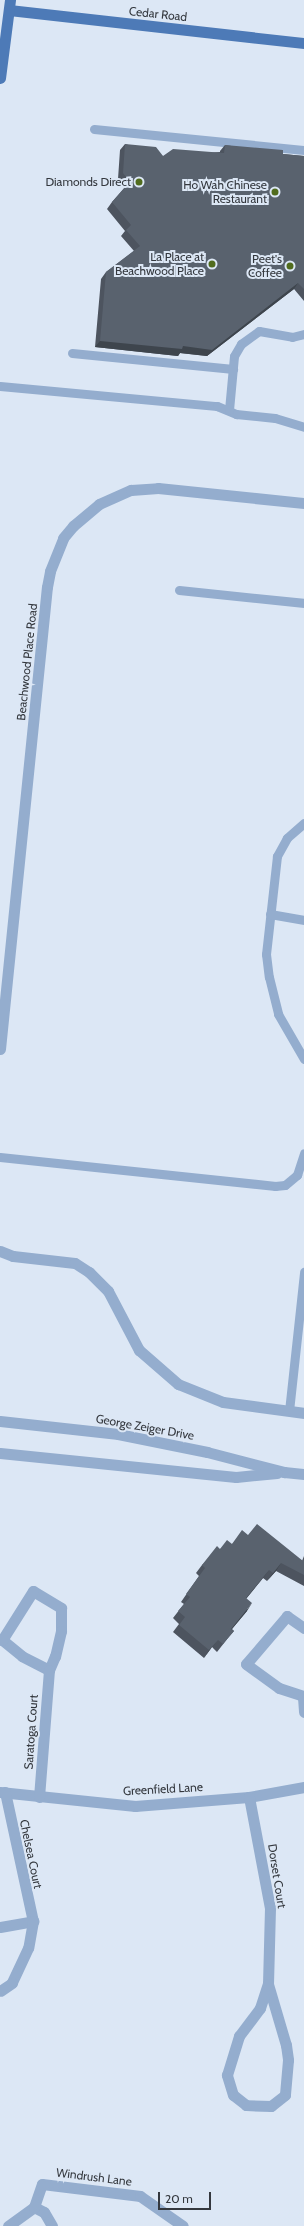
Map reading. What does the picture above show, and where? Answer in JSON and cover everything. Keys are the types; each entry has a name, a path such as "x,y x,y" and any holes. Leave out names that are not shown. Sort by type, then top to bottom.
{"main road":[{"name":"Cedar Road","path":"9,5 304,43"},
{"path":"0,78 9,5"}],"street":[{"name":"Beachwood Place Road","path":"0,1049 47,587 50,571 64,538 77,522 98,504 131,490 158,488 304,503"},
{"path":"0,1251 13,1256 74,1263 89,1272 108,1291 139,1350 178,1384 222,1402 304,1413"},
{"name":"George Zeiger Drive","path":"0,1421 118,1434 207,1452 284,1472 304,1474"},
{"name":"George Zeiger Drive","path":"0,1453 236,1477 284,1472"},
{"name":"Saratoga Court","path":"39,1797 49,1670 55,1656 61,1631 61,1608 33,1591 2,1640 22,1656 49,1670"},
{"path":"304,1628 287,1616 246,1664 279,1688 303,1697 304,1712"},
{"name":"Greenfield Lane","path":"2,1792 135,1806 249,1797 304,1787"},
{"name":"Chelsea Court","path":"0,1991 12,1983 28,1948 33,1922 2,1792"},
{"name":"Dorset Court","path":"249,1797 270,1908 268,1984 260,2008 239,2036 227,2075 233,2095 246,2105 271,2106 285,2095 288,2060 286,2045 268,1984"},
{"path":"0,1927 33,1922"},
{"name":"Windrush Lane","path":"34,2208 42,2184 140,2196 183,2226"},
{"path":"8,2226 8,2223 34,2208 44,2212 52,2226"}],"lane":[{"path":"94,129 304,150"},
{"path":"229,410 233,369 237,349 255,332 265,331 300,335"},
{"path":"72,353 233,369"},
{"path":"0,386 202,405 274,418 304,427"},
{"path":"179,590 304,603"},
{"path":"304,823 287,838 279,852 266,954 269,977 283,1024 304,1059"},
{"path":"270,914 304,920"},
{"path":"0,1157 275,1186 285,1185 297,1175 304,1153"},
{"path":"289,1411 304,1272"}],"building":[{"name":"La Place at Beachwood Place","path":"125,144 156,147 163,156 173,149 224,153 225,145 283,150 283,154 304,156 304,289 298,283 212,350 183,346 182,349 100,341 106,272 140,246 126,230 131,225 112,202 130,182 123,173"},
{"path":"257,1524 303,1561 304,1559 304,1575 281,1563 273,1573 269,1570 246,1598 252,1603 231,1629 234,1631 223,1644 218,1640 209,1650 179,1625 185,1617 178,1611 190,1597 186,1594 205,1568 202,1565 217,1546 220,1549 227,1540 232,1544 242,1530 248,1535"}],"place":[{"name":"Diamonds Direct","path":"139,182"},
{"name":"Ho Wah Chinese Restaurant","path":"275,192"},
{"name":"La Place at Beachwood Place","path":"212,264"},
{"name":"Peet's Coffee","path":"290,266"}]}
